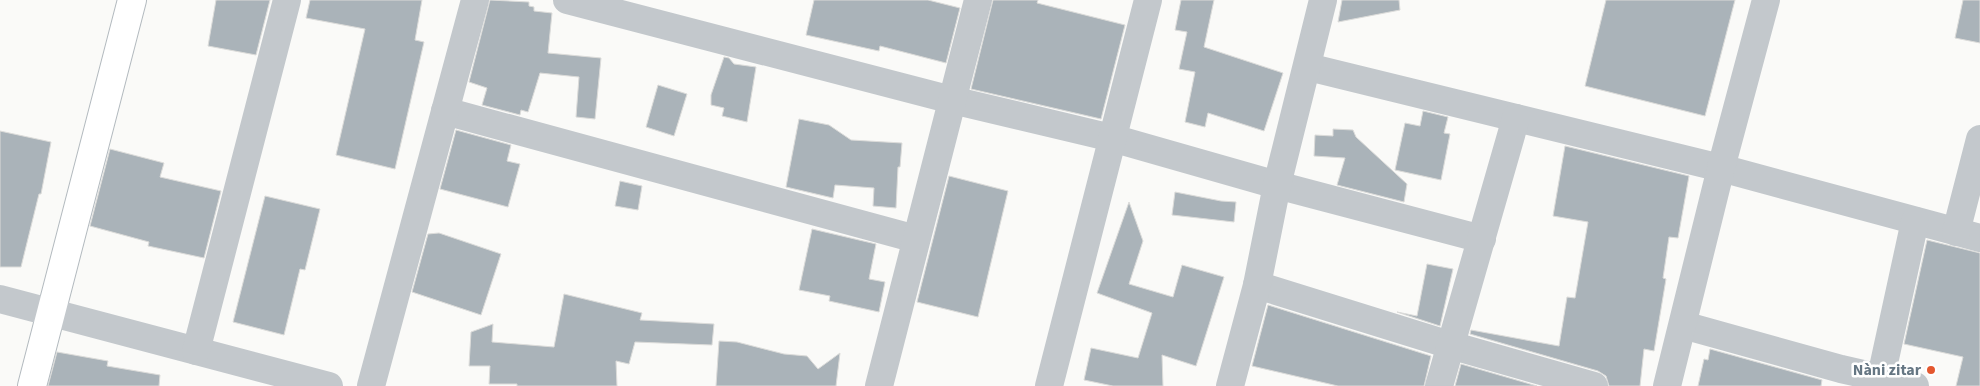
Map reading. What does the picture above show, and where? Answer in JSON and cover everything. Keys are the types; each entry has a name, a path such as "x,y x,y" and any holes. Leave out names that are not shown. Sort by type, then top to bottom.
{"street":[{"path":"32,386 132,0"},
{"path":"196,350 287,0"},
{"path":"371,386 476,0"},
{"path":"567,0 952,100 1112,138 1277,185 1482,239"},
{"path":"879,386 978,0"},
{"path":"1050,386 1148,0"},
{"path":"1230,386 1257,285 1277,185 1308,67 1323,0"},
{"path":"1668,386 1721,168 1766,0"},
{"path":"1308,67 1721,168 1968,235 1980,140"},
{"path":"445,111 916,239"},
{"path":"1439,386 1516,118"},
{"path":"1881,377 1915,221"},
{"path":"1257,285 1594,386"},
{"path":"0,299 327,386"},
{"path":"1684,325 1839,378 1881,377 1915,386"}],"building":[{"path":"216,0 270,0 256,55 208,46"},
{"path":"310,0 422,0 415,40 424,42 395,169 336,155 365,29 306,18"},
{"path":"490,0 529,2 529,6 534,7 534,11 552,13 548,53 601,58 595,119 576,117 579,77 540,73 528,112 521,110 520,115 482,105 487,88 469,82"},
{"path":"814,0 928,0 960,8 946,63 880,46 879,51 806,35"},
{"path":"993,0 1038,0 1037,3 1125,25 1101,119 971,89"},
{"path":"1181,0 1214,0 1204,47 1283,73 1264,131 1208,113 1205,127 1185,122 1195,72 1179,69 1187,32 1175,30"},
{"path":"1342,0 1399,0 1400,10 1338,22"},
{"path":"1606,0 1735,0 1705,116 1585,86"},
{"path":"1963,0 1980,0 1980,43 1955,38"},
{"path":"724,57 729,58 734,64 756,67 747,122 722,116 724,108 711,105 711,95"},
{"path":"658,85 687,94 674,136 646,127"},
{"path":"1423,111 1448,117 1444,133 1450,134 1441,180 1395,170 1405,123 1420,126"},
{"path":"799,119 829,125 851,140 902,143 900,167 898,167 896,208 873,206 874,188 835,185 833,198 786,187"},
{"path":"1333,129 1353,130 1356,137 1407,184 1404,202 1337,185 1345,158 1314,156 1315,135 1333,136"},
{"path":"456,130 511,145 507,161 520,164 508,207 440,189"},
{"path":"0,131 51,142 41,194 39,194 21,267 0,267"},
{"path":"1565,146 1689,176 1678,238 1669,237 1663,278 1666,279 1654,351 1644,349 1640,386 1609,386 1606,376 1598,371 1470,334 1471,330 1559,346 1567,297 1575,298 1588,222 1553,216"},
{"path":"110,149 164,163 160,177 221,191 204,258 148,246 149,242 90,226"},
{"path":"949,176 1008,191 978,317 917,302"},
{"path":"620,181 642,186 638,210 615,206"},
{"path":"1175,192 1236,202 1234,222 1172,215"},
{"path":"265,196 320,209 305,270 300,269 284,335 233,322"},
{"path":"1129,202 1143,241 1129,284 1173,297 1182,265 1224,277 1196,366 1162,355 1163,386 1113,386 1084,380 1091,348 1138,358 1152,313 1097,293"},
{"path":"812,229 876,244 869,279 885,282 879,312 829,301 830,296 799,290"},
{"path":"439,233 501,254 481,315 412,292 428,234"},
{"path":"1927,240 1980,253 1980,386 1956,386 1963,357 1904,344"},
{"path":"1427,264 1453,269 1440,326 1397,312 1417,316"},
{"path":"564,294 642,313 640,320 714,324 712,345 635,342 629,364 616,361 617,386 517,386 517,384 489,384 490,366 469,366 471,332 493,324 492,342 554,347"},
{"path":"1268,305 1431,356 1424,386 1338,386 1252,366"},
{"path":"719,341 737,342 784,354 807,356 818,369 840,353 836,386 716,386"},
{"path":"1710,349 1822,380 1821,386 1698,386 1704,359 1708,360"},
{"path":"57,352 108,361 107,366 160,375 159,386 48,386"},
{"path":"1461,364 1537,386 1455,386"}],"place":[{"name":"Nàni zitar","path":"1931,370"}]}
